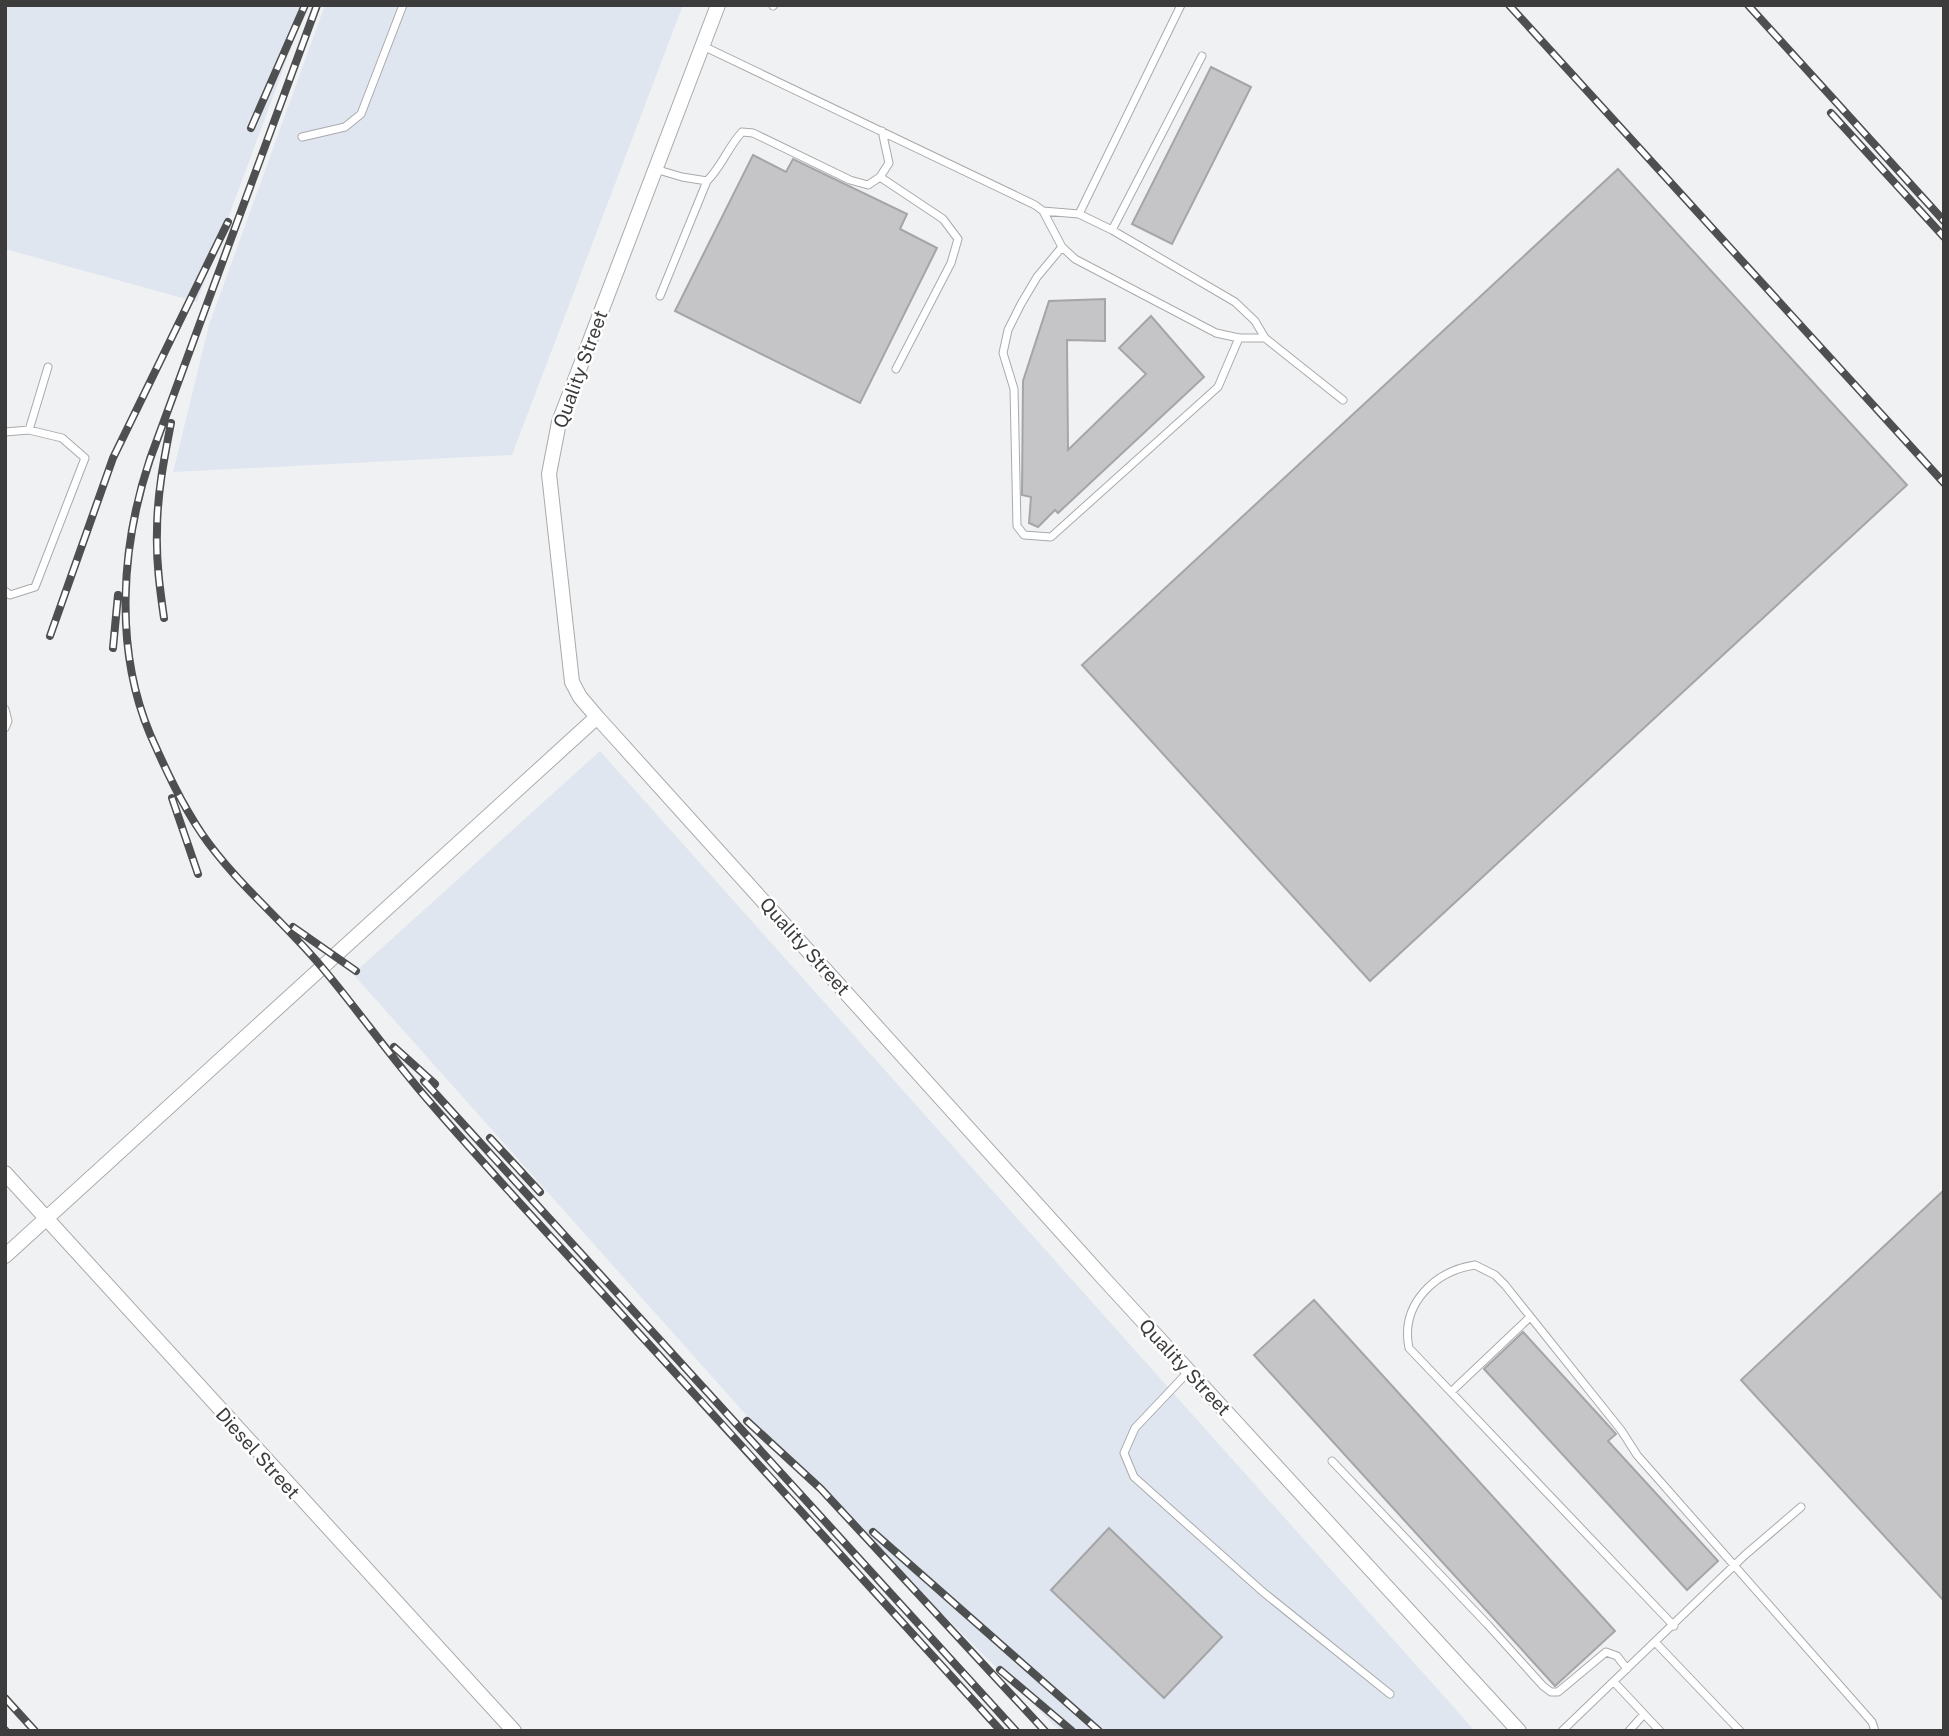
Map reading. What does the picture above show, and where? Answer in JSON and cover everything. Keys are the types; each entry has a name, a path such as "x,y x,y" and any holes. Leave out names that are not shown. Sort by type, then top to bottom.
{"street":[{"name":"Quality Street","path":"718,5 559,422 549,474 572,682 580,698 1519,1731"},
{"path":"5,1255 597,716"},
{"name":"Diesel Street","path":"5,1173 514,1731"}],"lane":[{"path":"302,137 345,127 362,114 403,5"},
{"path":"1079,214 1181,5"},
{"path":"703,46 1035,205 1043,211 1062,247 1075,259 1187,320 1216,333 1239,338 1265,338"},
{"path":"1112,230 1202,56"},
{"path":"660,296 707,181 742,132 753,133 850,180 868,185 880,177 889,163 882,131"},
{"path":"655,169 707,181"},
{"path":"880,177 943,219 958,239 951,263 897,369"},
{"path":"1043,211 1079,214 1112,230 1235,302 1255,321 1265,338 1343,400"},
{"path":"1062,247 1037,277 1021,304 1008,330 1003,353 1014,389 1017,526 1024,535 1051,537 1218,387 1239,338"},
{"path":"29,430 48,367"},
{"path":"5,432 29,430 62,438 85,458 35,587 10,595 5,591"},
{"path":"5,709 8,721 5,727"},
{"path":"1674,1626 1409,1348 1407,1337 1410,1313 1426,1289 1448,1272 1475,1265 1495,1275 1621,1430 1637,1455 1872,1722 1875,1731"},
{"path":"1451,1392 1529,1318"},
{"path":"1189,1371 1135,1428 1124,1453 1133,1477 1262,1592 1390,1694"},
{"path":"1332,1461 1551,1692 1558,1692 1606,1652 1617,1656 1627,1668"},
{"path":"1562,1731 1801,1507"},
{"path":"1656,1643 1740,1731"},
{"path":"1614,1682 1660,1731"},
{"path":"1629,1731 1644,1714"}],"shaded area":[{"path":"5,5 307,5 197,302 5,249"},
{"path":"325,5 683,5 512,455 173,472 209,325"},
{"path":"600,751 1475,1731 1060,1731 772,1444 353,974"}],"building":[{"path":"1211,67 1251,87 1172,244 1132,224"},
{"path":"753,155 786,172 793,159 907,214 900,229 937,248 860,403 675,311"},
{"path":"1618,169 1907,485 1370,981 1082,665"},
{"path":"1105,299 1105,341 1067,340 1068,450 1146,374 1119,348 1151,316 1204,377 1058,513 1055,510 1038,527 1029,523 1031,497 1022,495 1023,381 1049,301"},
{"path":"1944,1190 1944,1601 1741,1380"},
{"path":"1314,1300 1615,1631 1555,1686 1254,1355"},
{"path":"1523,1332 1616,1434 1608,1441 1718,1561 1687,1590 1484,1369"},
{"path":"1109,1528 1222,1637 1164,1698 1051,1590"}],"railway":[{"path":"251,128 305,5"},
{"path":"317,5 140,492 128,562 127,632 138,701 150,734 187,810 215,852 320,965 420,1091 484,1164 1001,1731"},
{"path":"1509,5 1944,483"},
{"path":"1748,5 1944,221"},
{"path":"1831,113 1944,237"},
{"path":"50,636 113,458 228,222"},
{"path":"164,618 158,564 157,518 171,423"},
{"path":"113,648 118,595"},
{"path":"172,798 198,874"},
{"path":"293,927 356,971"},
{"path":"394,1047 435,1084"},
{"path":"424,1081 1016,1731"},
{"path":"490,1138 540,1192"},
{"path":"747,1421 821,1489 1045,1731"},
{"path":"873,1532 1099,1731"},
{"path":"1000,1670 1072,1731"},
{"path":"5,1698 35,1731"}]}
